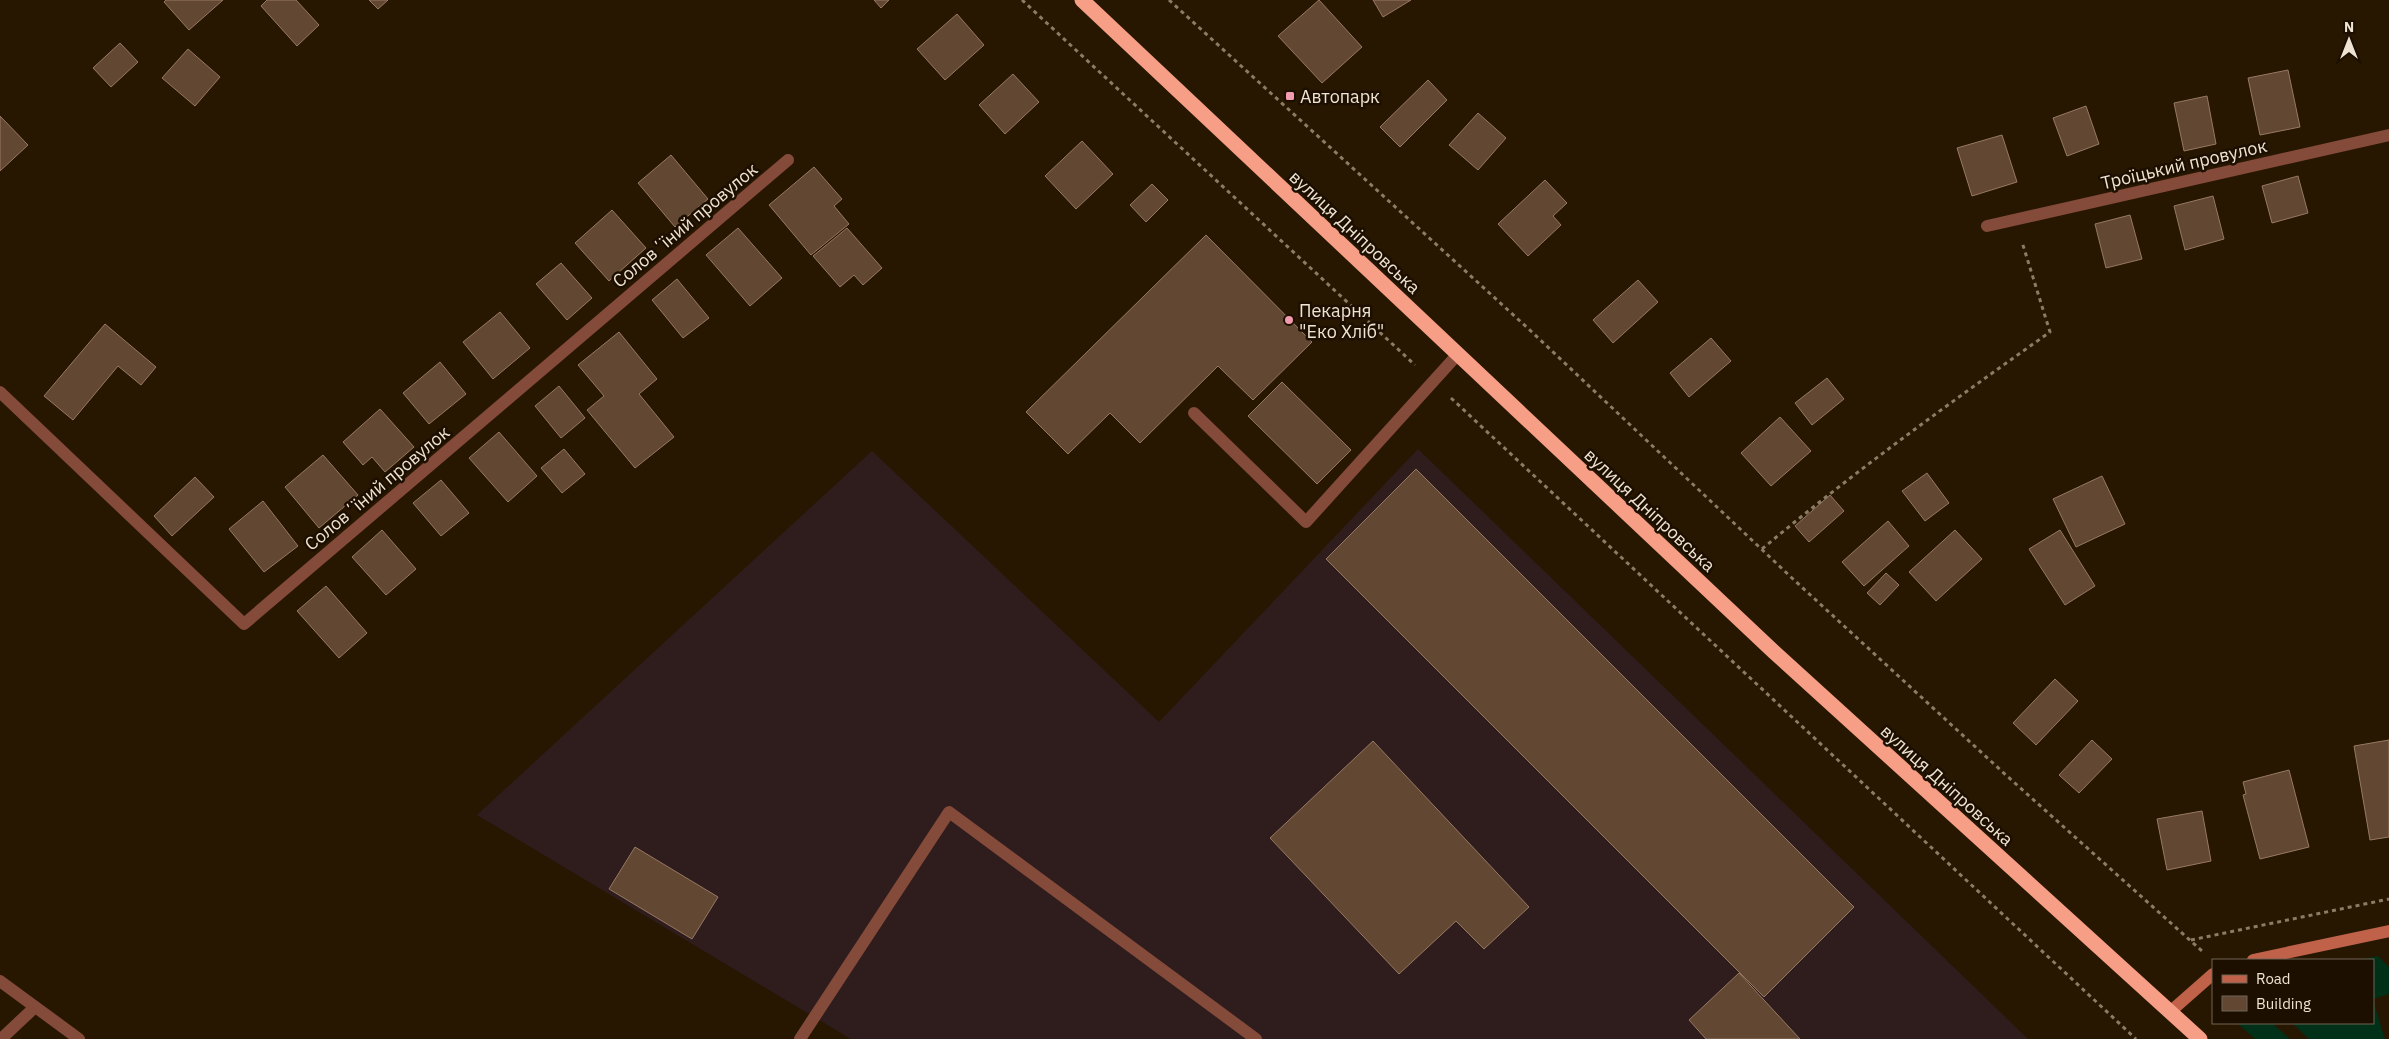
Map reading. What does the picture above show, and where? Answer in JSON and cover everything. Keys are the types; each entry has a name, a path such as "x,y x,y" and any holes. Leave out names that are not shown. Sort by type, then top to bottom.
{"highway":[{"name":"вулиця Дніпровська","path":"1082,0 1782,659 2200,1039"}],"street":[{"name":"Троїцький провулок","path":"1988,226 2389,135"},
{"name":"Соловʼїний провулок","path":"0,392 244,624 788,160"},
{"path":"1194,413 1306,522 1458,354"},
{"path":"800,1039 949,812 1256,1039"},
{"path":"2258,959 2389,931"},
{"path":"2171,1011 2212,975"},
{"path":"0,981 79,1039"},
{"path":"1,1039 35,1008"}],"path":[{"path":"1022,0 1433,381 2136,1039"},
{"path":"1169,0 1532,332 2014,783 2190,940 2389,899"},
{"path":"1762,549 1833,489 1917,426 2050,332 2016,220"}],"shaded area":[{"path":"1418,449 2028,1039 851,1039 477,815 872,451 1159,722"}],"green space":[{"path":"2378,956 2389,967 2389,994 2374,999 2374,959 2363,959"},
{"path":"2374,1003 2385,1039 2309,1039 2293,1024 2374,1024"},
{"path":"2238,1024 2273,1024 2290,1039 2255,1039"}],"building":[{"path":"166,0 223,0 189,30 164,2"},
{"path":"267,0 296,0 319,25 297,46 261,6"},
{"path":"369,0 388,0 378,9"},
{"path":"874,0 889,0 881,8"},
{"path":"1319,0 1362,47 1322,83 1278,36"},
{"path":"1373,0 1411,0 1383,17"},
{"path":"957,14 984,45 945,80 917,49"},
{"path":"120,43 138,62 111,87 93,68"},
{"path":"188,49 220,77 195,106 162,78"},
{"path":"2288,70 2300,127 2260,135 2248,78"},
{"path":"1013,74 1039,102 1005,134 979,105"},
{"path":"1428,80 1447,100 1400,147 1380,127"},
{"path":"2207,96 2216,144 2184,151 2174,103"},
{"path":"2086,106 2099,144 2067,156 2053,118"},
{"path":"1478,113 1506,138 1478,170 1449,145"},
{"path":"0,116 28,145 0,171"},
{"path":"2002,135 2017,182 1972,196 1957,148"},
{"path":"1082,141 1113,174 1076,209 1045,176"},
{"path":"671,155 708,199 675,227 638,183"},
{"path":"814,167 842,199 834,206 849,224 811,255 769,205"},
{"path":"2298,176 2308,213 2272,223 2262,186"},
{"path":"1545,180 1567,203 1553,216 1561,225 1528,256 1498,224"},
{"path":"1152,184 1168,200 1146,222 1130,205"},
{"path":"2213,196 2224,239 2185,250 2174,206"},
{"path":"612,210 646,248 609,281 575,243"},
{"path":"2130,215 2142,259 2106,268 2095,224"},
{"path":"738,228 782,278 750,306 706,255"},
{"path":"847,228 882,268 863,285 854,275 840,287 813,256"},
{"path":"1206,235 1312,342 1253,400 1218,366 1140,443 1110,413 1068,454 1026,412"},
{"path":"561,263 592,298 567,320 536,284"},
{"path":"677,279 709,318 683,338 652,300"},
{"path":"1638,280 1658,302 1613,343 1593,320"},
{"path":"500,312 530,348 493,379 463,342"},
{"path":"105,324 156,367 141,385 118,366 73,420 44,396"},
{"path":"619,332 657,379 639,394 674,437 635,468 587,410 604,396 578,365"},
{"path":"1711,338 1731,361 1689,397 1670,373"},
{"path":"440,362 466,394 429,424 403,393"},
{"path":"1827,378 1844,399 1812,425 1795,403"},
{"path":"1282,382 1351,450 1317,484 1248,416"},
{"path":"559,386 585,418 561,438 535,406"},
{"path":"380,409 414,447 385,472 372,457 363,465 343,442"},
{"path":"1780,417 1811,451 1771,486 1741,453"},
{"path":"499,432 537,476 508,502 469,458"},
{"path":"564,449 585,474 562,493 541,468"},
{"path":"323,455 358,495 319,528 285,487"},
{"path":"1416,469 1854,907 1764,997 1326,559"},
{"path":"1927,473 1949,503 1925,521 1902,491"},
{"path":"2102,476 2125,524 2076,547 2053,499"},
{"path":"195,477 214,497 172,536 154,516"},
{"path":"441,480 469,513 441,536 413,503"},
{"path":"1830,495 1844,511 1809,542 1795,526"},
{"path":"263,501 298,546 264,572 229,529"},
{"path":"1888,521 1909,546 1864,586 1842,562"},
{"path":"382,530 416,569 386,595 352,557"},
{"path":"1955,530 1982,559 1936,601 1909,572"},
{"path":"2060,530 2095,586 2065,605 2029,549"},
{"path":"1886,573 1899,585 1880,605 1867,593"},
{"path":"326,586 367,633 339,658 297,611"},
{"path":"2055,679 2078,701 2036,745 2013,723"},
{"path":"2092,740 2112,759 2079,793 2059,775"},
{"path":"2389,740 2389,837 2370,840 2354,746"},
{"path":"1373,741 1529,907 1484,949 1456,921 1399,974 1270,838"},
{"path":"2289,770 2309,847 2260,859 2243,795 2246,794 2243,782"},
{"path":"2202,811 2211,861 2167,870 2157,819"},
{"path":"635,847 718,897 692,939 609,889"},
{"path":"1739,973 1800,1039 1706,1039 1689,1020"}],"place":[{"name":"Автопарк","path":"1290,96"},
{"name":"Пекарня \"Еко Хліб\"","path":"1289,320"}]}
